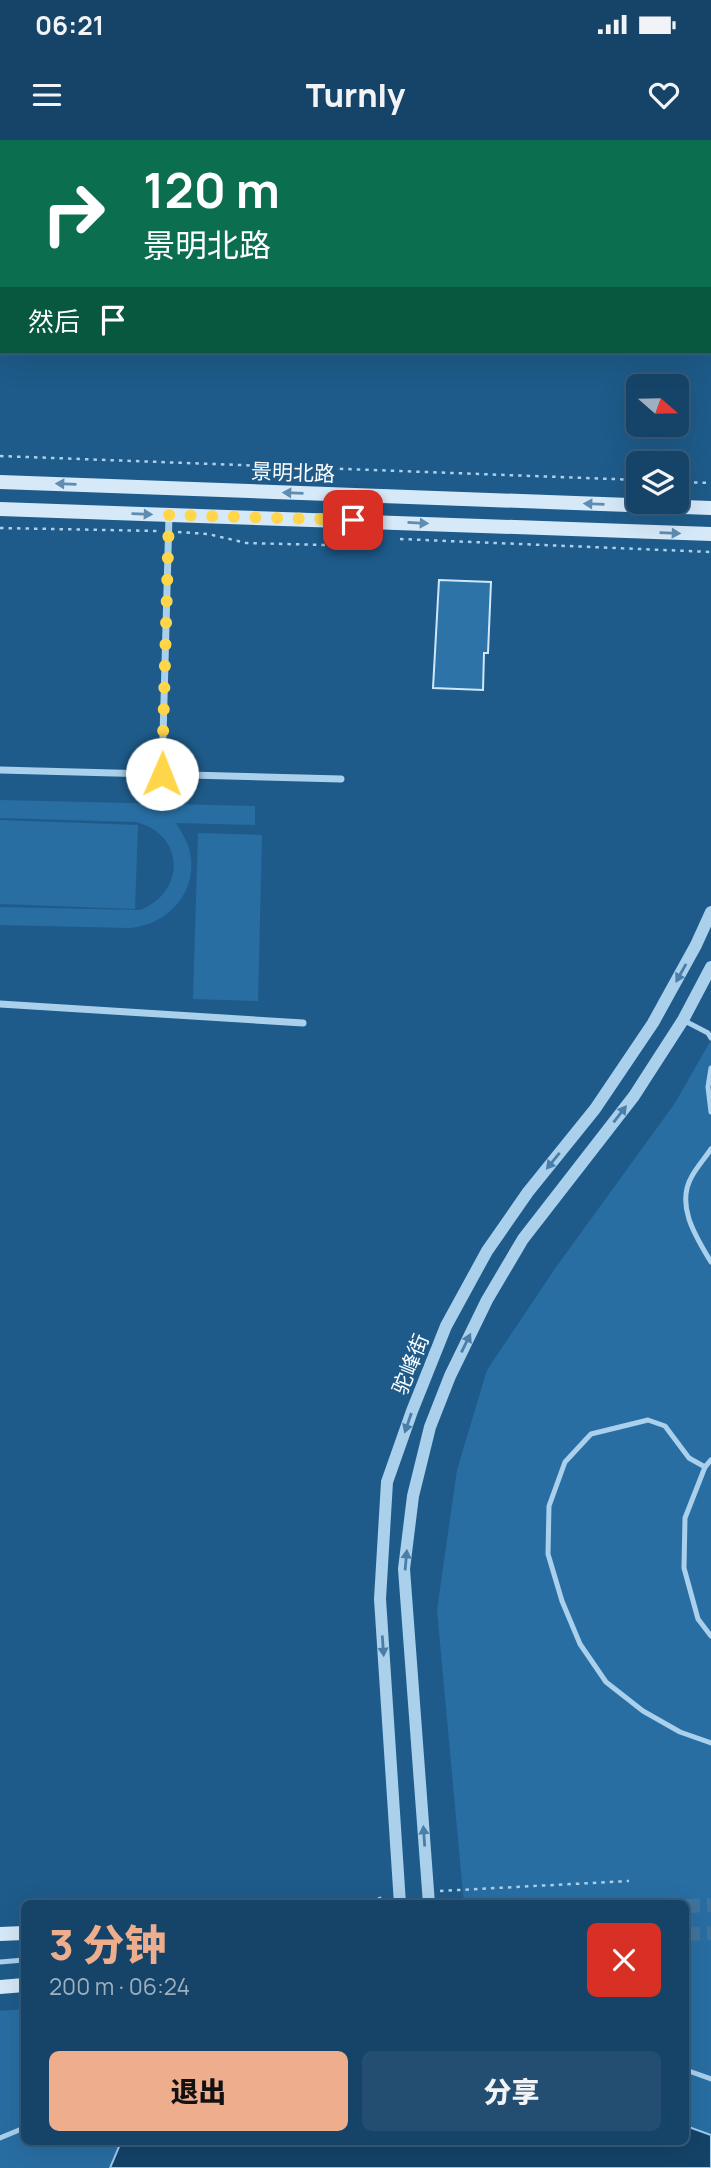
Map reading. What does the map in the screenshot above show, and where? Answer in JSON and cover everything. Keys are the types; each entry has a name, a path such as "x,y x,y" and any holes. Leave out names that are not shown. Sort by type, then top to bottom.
{"main road":[{"name":"景明北路","path":"0,482 711,508"},
{"path":"0,509 711,534"},
{"path":"0,1934 21,1933"},
{"path":"0,1987 21,1985"}],"street":[{"path":"162,774 169,515"},
{"path":"0,770 341,779"},
{"name":"驼峰街","path":"400,1899 380,1599 387,1482 446,1326 488,1251 528,1192 595,1109 653,1023 711,912"},
{"name":"驼峰街","path":"428,1898 404,1569 413,1496 430,1427 450,1376 482,1311 523,1240 634,1097 683,1020 711,967"},
{"path":"0,1004 303,1023"}],"lane":[{"path":"683,1020 708,1033 711,1038"},
{"path":"711,1068 708,1087 711,1112"},
{"path":"711,1149 690,1178 686,1202 690,1226 711,1262"},
{"path":"705,1466 689,1458 664,1426 648,1420 591,1434 565,1462 549,1506 548,1554 562,1601 580,1644 606,1682 643,1711 680,1732 711,1743"},
{"path":"711,1460 705,1466 685,1518 684,1567 698,1619 711,1636"},
{"path":"0,1962 21,1960"},
{"path":"689,2071 711,2079"},
{"path":"0,2138 21,2129"}],"path":[{"path":"0,456 626,480"},
{"path":"689,482 711,483"},
{"path":"0,528 208,534 246,543 324,545 356,536"},
{"path":"395,538 711,552"},
{"path":"428,1898 629,1881"}],"shaded area":[{"path":"0,800 255,806 255,825 176,823 189,849 189,881 177,904 168,913 143,926 0,925 0,907 140,910 155,902 166,890 174,863 171,850 163,838 151,828 135,822 0,818"},
{"path":"0,820 138,825 135,909 0,904"},
{"path":"198,833 262,835 258,1001 193,999"},
{"path":"711,1040 711,2168 0,2168 0,2011 21,2009 21,2145 689,2145 689,1900 464,1900 437,1610 457,1470 487,1370 554,1270 675,1103"},
{"path":"689,2127 711,2135 711,2168 110,2168 120,2145 689,2145"}],"building":[{"path":"439,580 491,582 488,653 484,653 483,690 433,688"}],"tunnel":[{"path":"689,1906 711,1905"},
{"path":"689,1934 711,1933"}],"route":[{"path":"162,774 169,515 353,520"}]}
